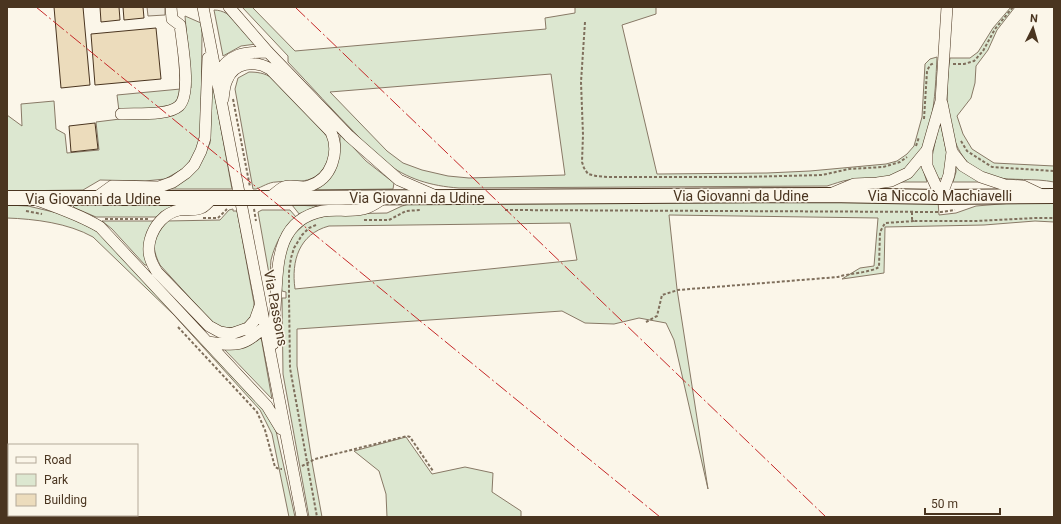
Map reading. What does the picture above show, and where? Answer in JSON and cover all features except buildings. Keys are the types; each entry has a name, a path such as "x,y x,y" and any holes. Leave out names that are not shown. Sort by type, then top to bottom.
{"main road":[{"name":"Via Giovanni da Udine","path":"7,198 259,199 827,196"},
{"name":"Via Niccolò Machiavelli","path":"827,196 1049,196"}],"street":[{"path":"121,114 166,111 178,107 183,100 186,84 180,25 172,19 171,7 165,8"},
{"path":"94,199 112,186 159,186 173,182 194,165 201,151 205,138 208,35 203,7"},
{"path":"229,7 268,52 350,136 399,180 442,198"},
{"path":"827,196 854,184 891,182 900,178 912,169 941,101 950,65 947,7"},
{"name":"Via Passons","path":"208,35 302,517"},
{"path":"216,76 221,67 233,57 251,52 268,52"},
{"path":"222,104 226,81 229,75 242,64 259,64 270,69 330,132 334,139 334,157 326,176 308,187 285,187 259,199"},
{"path":"941,101 952,152 949,175 941,197"},
{"path":"921,148 927,166 941,197"},
{"path":"952,152 963,166 981,177 1005,185 1023,186 1049,196"},
{"path":"213,198 201,208 178,210 162,218 151,237 149,246 149,255 152,265 209,326 220,332 231,334 248,328 255,320 260,305"},
{"path":"272,363 277,267 284,240 289,232 310,215 323,211 364,209 384,198"},
{"path":"32,199 72,212 87,219 100,228 267,406 286,437"},
{"path":"208,342 229,345 246,342 254,337 265,326"}],"path":[{"path":"922,125 924,118 928,67 932,64 964,64 974,61 983,51 995,28 1013,7"},
{"path":"585,22 581,82 583,135 582,162 588,174 608,177 743,177 822,175 849,169 883,167 900,162 909,155"},
{"path":"232,93 259,199 256,222"},
{"path":"920,133 921,148"},
{"path":"960,140 967,151 992,167 1054,171"},
{"path":"501,210 941,212 957,209"},
{"path":"363,220 389,220 406,211 423,210"},
{"path":"24,211 48,215"},
{"path":"912,212 912,219 915,221"},
{"path":"646,322 657,316 662,295 678,290 838,277 851,273 874,270 879,267 880,232 885,223 1054,218"},
{"path":"98,219 154,219"},
{"path":"317,517 306,464 290,368 289,272 294,248 302,235 309,228 322,223"},
{"path":"176,324 256,412 265,430 275,467 279,469 292,470 315,459 407,436 410,437 433,471"}],"green space":[{"path":"242,7 252,7 295,51 546,29 545,18 575,13 575,7 656,7 656,14 622,25 657,174 810,171 886,164 897,161 907,154 914,146 922,117 925,64 930,59 937,57 933,105 926,139 919,154 909,166 896,175 880,178 848,180 827,186 459,188 420,181 393,168 381,159 339,117 288,62 288,56","holes":["551,74 565,175 469,178 448,176 422,170 403,163 387,151 330,92"]},
{"path":"1011,7 1015,7 997,30 988,50 976,66 975,83 971,98 957,116 963,134 972,149 994,163 1054,166 1054,182 993,177 977,170 965,159 956,145 951,128 947,92 950,58 970,58 978,52 993,28"},
{"path":"214,10 227,13 232,17 256,44 241,46 223,56"},
{"path":"185,16 201,23 201,127 197,152 183,169 165,179 145,181 100,180 83,190 7,191 7,115 22,126 21,104 54,101 56,129 65,134 67,153 99,150 96,122 120,119 117,95 191,88"},
{"path":"249,72 261,73 272,78 303,109 327,137 330,142 328,158 323,170 315,177 305,181 273,182 253,189 235,89 238,78"},
{"path":"212,80 232,189 169,189 200,164 210,143"},
{"path":"940,121 948,159 943,178 940,179 937,178 932,166 932,157"},
{"path":"340,133 366,161 394,183 393,189 315,190 329,177 336,166 339,152"},
{"path":"956,162 980,182 953,182 956,172"},
{"path":"921,163 927,182 901,182"},
{"path":"938,201 939,215 956,213 976,206 1054,201 1054,222 1035,221 984,225 885,227 884,273 842,279 860,268 874,266 878,218 669,215 677,289 708,489 674,340 666,323 639,318 614,324 585,323 562,311 297,329 297,366 322,517 309,517 283,374 282,298 286,298 286,292 282,291 280,279 283,255 294,234 307,222 316,218 336,214 387,213 412,203","holes":["570,223 577,260 295,289 294,279 296,259 304,242 310,235 329,226"]},
{"path":"7,205 28,206 66,215 97,231 264,408 276,431 295,517 289,517 272,434 260,410 174,315 93,237 62,225 29,219 7,218"},
{"path":"72,205 174,206 161,212 157,217 96,217 75,208"},
{"path":"292,205 317,206 300,215"},
{"path":"233,209 233,211 237,211 254,307 253,313 248,321 239,326 229,328 219,326 211,321 160,265 154,247 156,237 166,221 220,220 229,210"},
{"path":"262,210 290,210 296,217 284,231 275,248 271,260 271,285 258,212"},
{"path":"102,221 154,221 148,265 145,265 112,229"},
{"path":"261,337 272,399 224,349"},
{"path":"406,437 432,474 465,467 493,473 492,492 521,511 521,517 387,517 386,494 379,471 354,451"}],"shaded area":[{"path":"147,7 165,7 165,15 148,16"}],"power":[{"path":"36,7 660,517"},
{"path":"295,7 826,517"}]}
